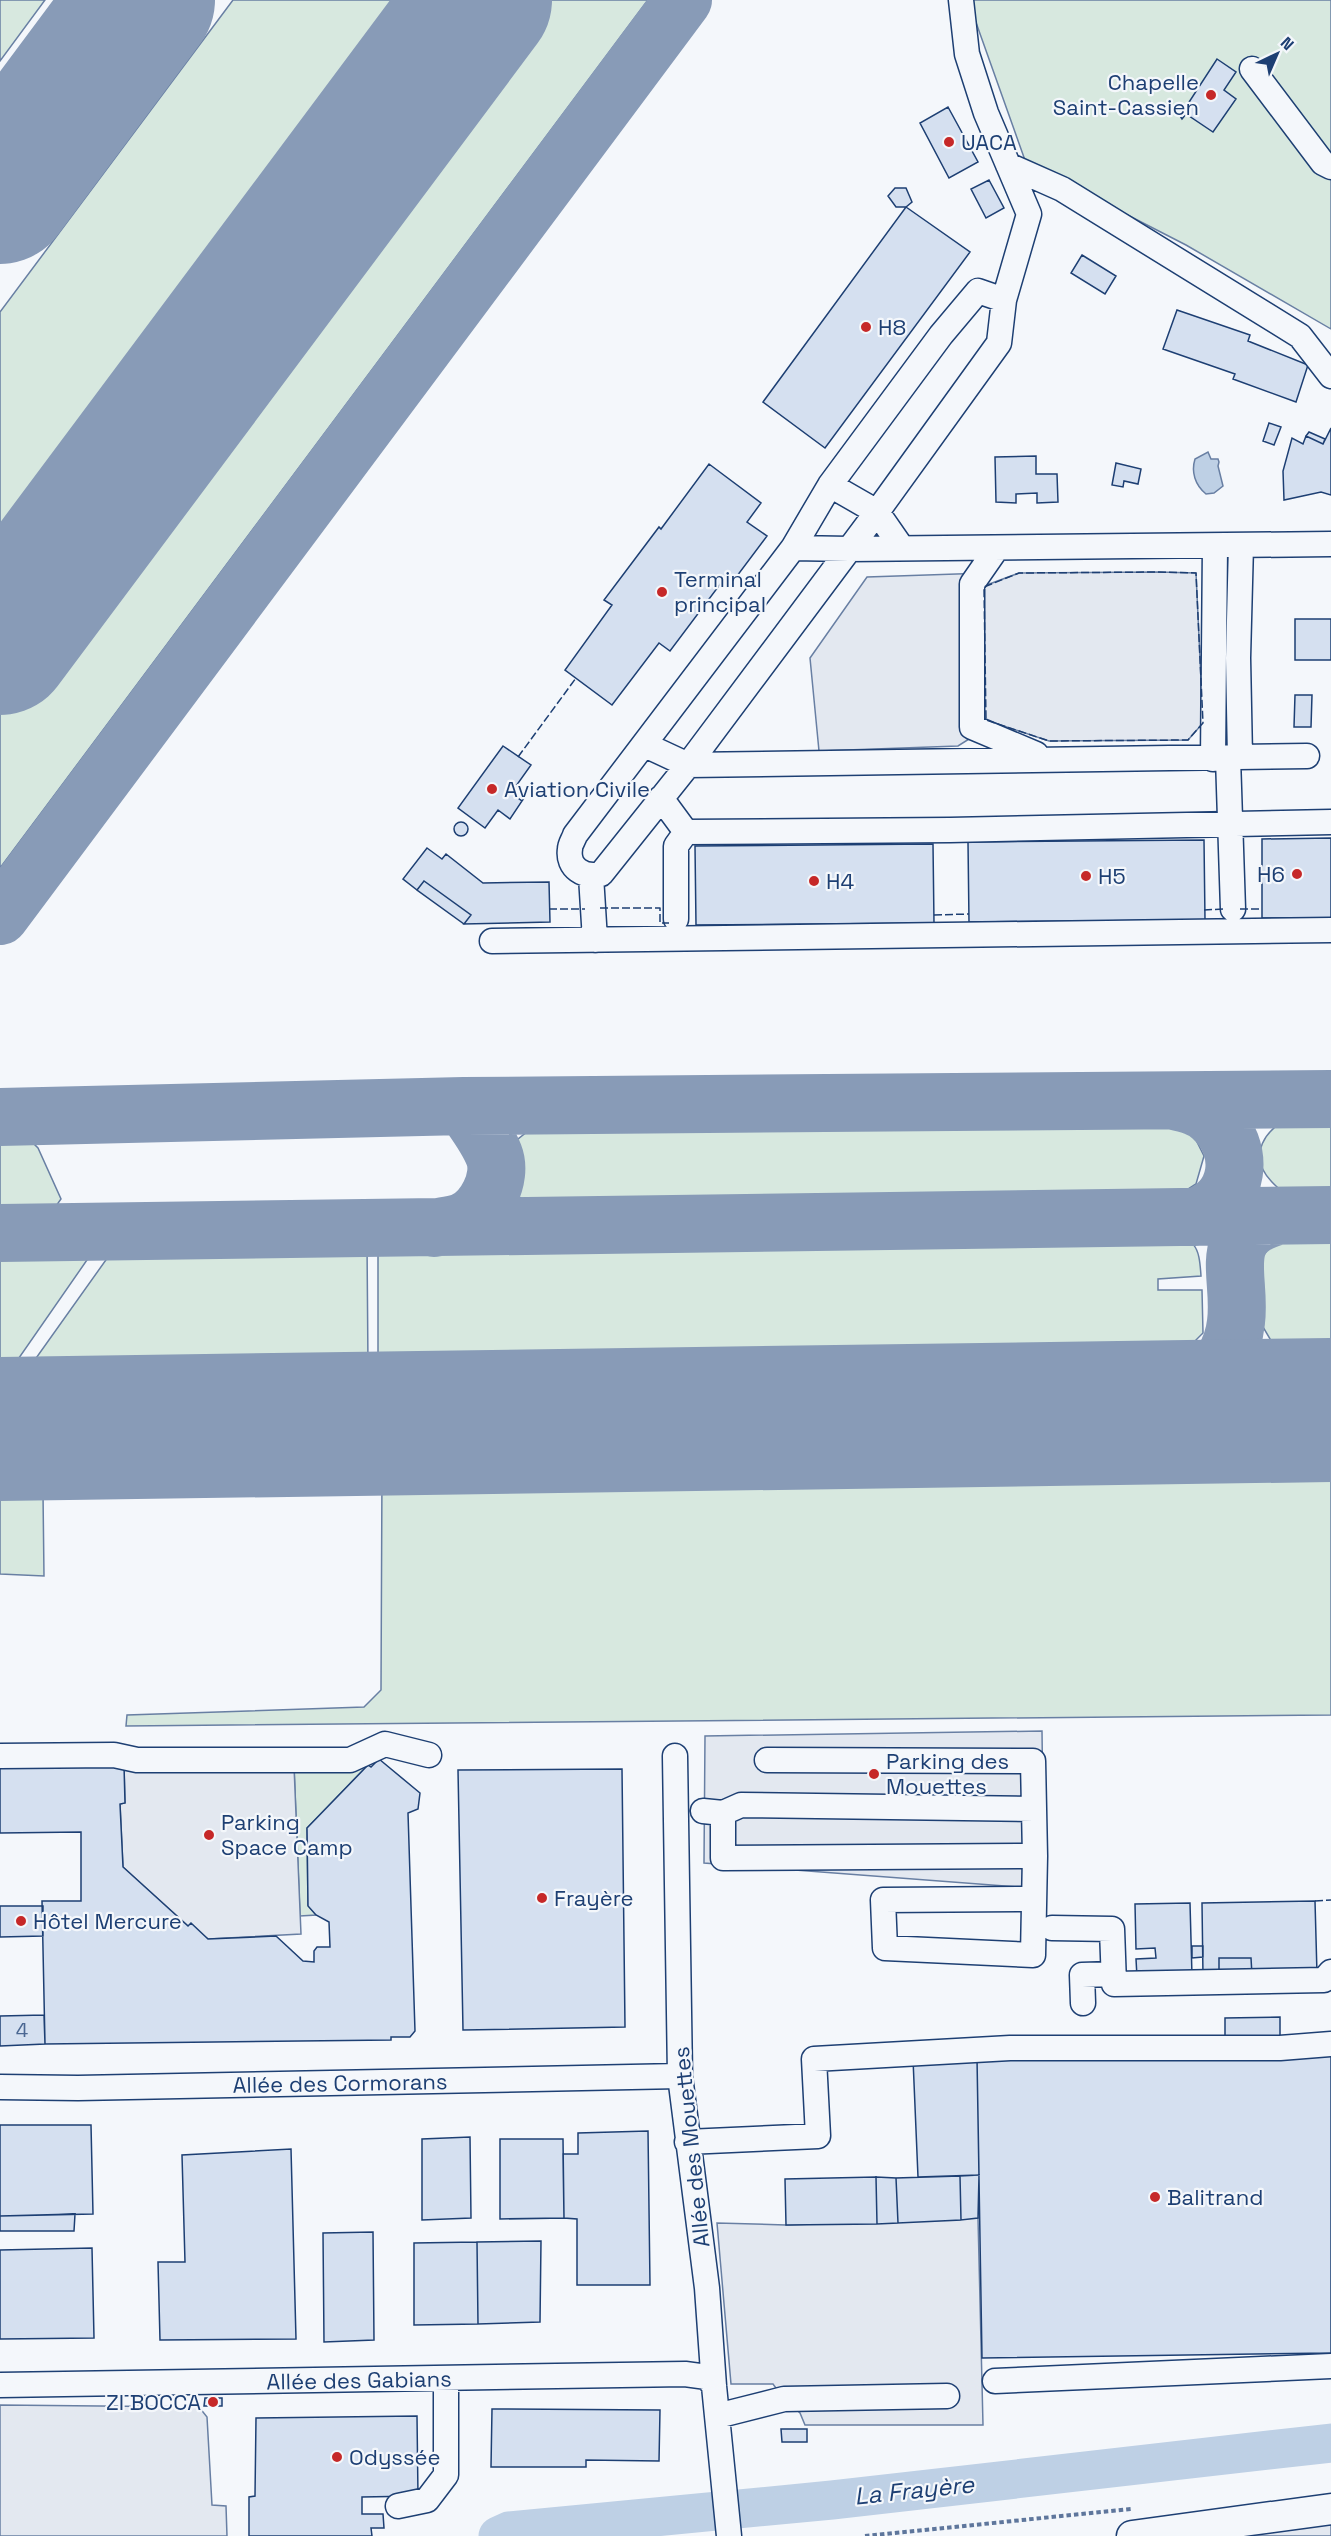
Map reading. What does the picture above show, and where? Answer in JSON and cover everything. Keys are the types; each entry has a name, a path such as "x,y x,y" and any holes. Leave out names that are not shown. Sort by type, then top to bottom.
{"main road":[{"path":"1133,2522 1331,2509"}],"street":[{"path":"961,0 967,54 986,113 1029,214 1004,300 999,343 877,512 662,798 601,874 591,876 579,873 572,863 569,849 575,835 793,548 830,485 941,335 978,291 1004,300"},
{"path":"1252,69 1323,163 1331,167"},
{"path":"1008,165 1062,189 1300,336 1331,376"},
{"path":"830,485 877,512 902,549"},
{"path":"793,548 902,549 1331,544"},
{"path":"1227,758 1238,658 1241,545"},
{"path":"1215,546 1233,909"},
{"path":"997,548 972,584 972,727 1045,758"},
{"path":"645,745 688,765 1045,758 1307,756"},
{"path":"662,798 686,832"},
{"path":"686,832 950,830 1331,822"},
{"path":"676,919 676,846 686,832"},
{"path":"591,876 595,940"},
{"path":"492,941 1331,930"},
{"path":"0,1756 114,1755 137,1760 350,1760 385,1744 429,1755"},
{"name":"Allée des Mouettes","path":"675,1756 680,2076 707,2288 729,2535"},
{"path":"767,1760 1033,1761 1035,1856 1033,1955 885,1948 883,1899 1034,1899"},
{"path":"675,1810 711,1812 741,1805 1034,1809"},
{"path":"711,1812 723,1858 1035,1856"},
{"path":"1052,1928 1112,1929 1114,1984 1324,1980 1331,1972"},
{"path":"1083,2003 1082,1975 1113,1974"},
{"path":"687,2142 818,2136 814,2059 1010,2048 1280,2048 1331,2044"},
{"name":"Allée des Cormorans","path":"0,2087 102,2088 680,2076"},
{"path":"995,2382 1331,2366"},
{"name":"Allée des Gabians","path":"0,2385 696,2374 707,2377 714,2386"},
{"path":"398,2506 427,2500 446,2475 446,2378"},
{"path":"717,2416 784,2399 947,2396"}],"path":[{"path":"865,2536 1133,2522"}],"shaded area":[{"path":"0,0 45,0 0,61"},
{"path":"233,0 648,0 0,868 0,312"},
{"path":"968,0 1331,0 1331,329 1186,245 1026,163"},
{"path":"986,573 984,586 1019,573 1196,573 1203,723 1188,740 1049,741 986,720 985,729 958,746 819,751 810,658 867,577"},
{"path":"1299,1113 1331,1113 1331,1202 1306,1203 1292,1200 1266,1175 1261,1164 1262,1144 1268,1134 1276,1126"},
{"path":"1170,1119 1192,1132 1204,1156 1196,1184 1168,1202 538,1208 517,1196 510,1171 513,1143 532,1128"},
{"path":"24,1134 38,1148 61,1199 49,1216 0,1216 0,1135"},
{"path":"1300,1229 1331,1229 1331,1360 1300,1361 1276,1349 1263,1327 1260,1260 1274,1241"},
{"path":"1164,1233 1183,1238 1194,1245 1199,1257 1201,1276 1158,1279 1158,1290 1202,1290 1203,1333 1188,1348 1172,1356 378,1367 378,1243"},
{"path":"367,1242 368,1366 29,1368 113,1250"},
{"path":"0,1247 96,1247 12,1368 0,1368"},
{"path":"1331,1459 1331,1715 126,1726 127,1715 364,1707 381,1690 382,1469"},
{"path":"30,1477 43,1493 44,1576 0,1574 0,1478"},
{"name":"Parking des Mouettes","path":"1042,1731 1044,1889 704,1863 705,1736"},
{"name":"Parking Space Camp","path":"124,1765 294,1766 301,1934 208,1939 188,1926 123,1867 120,1804 125,1803"},
{"path":"368,1765 307,1828 308,1905 316,1915 300,1916 294,1766"},
{"path":"978,2218 983,2425 805,2425 800,2413 784,2399 773,2384 731,2384 717,2223 786,2225"},
{"path":"0,2405 199,2407 207,2417 212,2505 226,2506 227,2536 0,2536"},
{"path":"1331,2519 1331,2536 1214,2536"}],"water":[{"path":"1208,452 1211,459 1218,459 1223,486 1214,493 1206,494 1197,482 1193,469 1195,459"}],"building":[{"name":"Chapelle Saint-Cassien","path":"1217,59 1236,72 1224,90 1236,99 1213,132 1186,114 1182,119 1180,116"},
{"name":"UACA","path":"948,107 978,162 949,178 920,123"},
{"path":"989,180 1004,208 986,218 971,189"},
{"path":"895,188 906,188 912,202 906,207 896,207 888,196"},
{"name":"H8","path":"906,207 970,252 825,448 763,402"},
{"path":"1082,255 1116,276 1105,294 1071,273"},
{"path":"1177,310 1250,335 1248,341 1308,365 1296,402 1233,379 1235,374 1163,349"},
{"path":"1269,423 1281,427 1274,445 1263,441"},
{"path":"1331,428 1331,495 1321,492 1284,500 1283,471 1292,438 1303,444 1306,436 1323,444"},
{"path":"1309,432 1325,439 1323,444 1306,436"},
{"path":"1036,456 1036,474 1057,474 1058,502 1037,503 1037,493 1016,494 1016,503 996,502 995,457"},
{"path":"1116,463 1141,469 1138,484 1124,481 1123,487 1112,485"},
{"name":"Terminal principal","path":"709,464 761,503 747,522 767,536 731,584 724,579 670,651 659,643 612,705 565,670 612,605 604,600"},
{"path":"1295,619 1331,619 1331,660 1295,660"},
{"path":"1295,695 1312,695 1311,727 1294,727"},
{"name":"Aviation Civile","path":"503,746 531,765 511,793 522,801 510,819 498,810 485,828 458,808"},
{"path":"516,785 527,794 522,801 511,793"},
{"path":"458,822 464,822 468,829 464,836 458,836 454,832 454,826"},
{"name":"H6","path":"1331,838 1331,918 1262,918 1262,839"},
{"name":"H5","path":"1204,840 1205,920 969,922 968,842"},
{"name":"H4","path":"933,844 934,923 696,925 695,846"},
{"path":"427,848 442,859 446,854 483,883 549,882 550,922 464,924 471,915 424,881 417,890 403,879"},
{"path":"424,881 471,915 464,924 417,890"},
{"path":"379,1759 420,1793 418,1809 408,1813 415,2031 410,2037 391,2037 391,2040 45,2044 42,1901 81,1901 81,1832 0,1833 0,1766 124,1765 125,1803 120,1804 123,1867 188,1926 191,1923 208,1939 276,1936 303,1961 314,1962 314,1951 317,1947 330,1947 329,1922 316,1915 308,1906 307,1828 368,1765 371,1767"},
{"name":"Frayère","path":"622,1769 625,2027 463,2030 458,1770"},
{"path":"1315,1901 1317,1974 1252,1975 1251,1958 1219,1958 1219,1976 1203,1976 1202,1903"},
{"path":"1190,1903 1192,1976 1137,1977 1136,1959 1156,1958 1155,1948 1136,1949 1135,1904"},
{"name":"Hôtel Mercure","path":"0,1906 43,1906 43,1936 0,1937"},
{"path":"1192,1946 1203,1946 1203,1957 1192,1958"},
{"path":"1219,1958 1251,1958 1252,1975 1219,1976"},
{"path":"44,2015 45,2044 0,2046 0,2016"},
{"path":"1280,2017 1280,2041 1225,2041 1225,2018"},
{"name":"Balitrand","path":"1331,2055 1331,2353 982,2358 977,2058"},
{"path":"977,2058 979,2175 918,2177 913,2059"},
{"path":"0,2125 91,2125 93,2214 0,2216"},
{"path":"648,2131 650,2285 577,2285 577,2219 564,2218 563,2154 578,2154 578,2133"},
{"path":"470,2137 471,2218 422,2220 422,2139"},
{"path":"500,2139 563,2139 564,2218 500,2219"},
{"path":"291,2149 296,2339 160,2340 158,2262 185,2262 182,2155"},
{"path":"979,2175 978,2218 961,2220 960,2176"},
{"path":"960,2176 961,2220 898,2223 896,2178"},
{"path":"876,2177 877,2224 786,2225 785,2179"},
{"path":"876,2177 896,2178 898,2223 877,2224"},
{"path":"75,2214 74,2231 0,2231 0,2216"},
{"path":"373,2232 374,2340 324,2342 323,2233"},
{"path":"541,2241 540,2322 478,2324 477,2242"},
{"path":"477,2242 478,2324 414,2325 414,2243"},
{"path":"92,2248 94,2338 0,2339 0,2250"},
{"name":"ZI BOCCA","path":"205,2398 222,2398 222,2406 204,2406"},
{"path":"492,2409 660,2410 659,2461 586,2460 586,2467 491,2467"},
{"name":"Odyssée","path":"417,2416 418,2496 362,2497 362,2514 383,2514 384,2528 371,2528 372,2536 249,2536 249,2497 255,2496 256,2418"},
{"path":"781,2429 807,2429 807,2442 782,2442"}],"waterway":[{"name":"La Frayère","path":"498,2536 509,2531 832,2500 1331,2443"}],"taxiway":[{"path":"0,916 683,0"},
{"path":"0,1117 464,1106 1331,1099"},
{"path":"1174,1101 1199,1108 1212,1117 1231,1144 1234,1158 1234,1173 1230,1187 1222,1199 1195,1217"},
{"path":"434,1228 459,1223 470,1217 485,1203 494,1184 496,1174 494,1155 464,1106"},
{"path":"0,1233 1331,1215"},
{"path":"1141,1413 1190,1395 1218,1369 1232,1342 1236,1322 1235,1258 1238,1245 1245,1234 1257,1224 1277,1216"}],"runway":[{"path":"0,192 143,0"},
{"path":"0,643 480,0"},
{"path":"0,1429 1331,1410"}],"fence":[{"path":"1158,572 1196,573 1203,723 1188,740 1049,741 986,720 984,587 1019,573 1158,572"},
{"path":"518,757 576,678"},
{"path":"600,908 660,908 660,923 669,923"},
{"path":"549,909 585,909"},
{"path":"1204,910 1225,909"},
{"path":"1240,909 1262,909"},
{"path":"934,915 969,914"},
{"path":"1315,1901 1331,1900"}],"place":[{"name":"Chapelle Saint-Cassien","path":"1211,95"},
{"name":"UACA","path":"949,142"},
{"name":"H8","path":"866,327"},
{"name":"Terminal principal","path":"662,592"},
{"name":"Aviation Civile","path":"492,789"},
{"name":"H6","path":"1297,874"},
{"name":"H5","path":"1086,876"},
{"name":"H4","path":"814,881"},
{"name":"Parking des Mouettes","path":"874,1774"},
{"name":"Parking Space Camp","path":"209,1835"},
{"name":"Frayère","path":"542,1898"},
{"name":"Hôtel Mercure","path":"21,1921"},
{"name":"Balitrand","path":"1155,2197"},
{"name":"ZI BOCCA","path":"213,2402"},
{"name":"Odyssée","path":"337,2457"}]}
